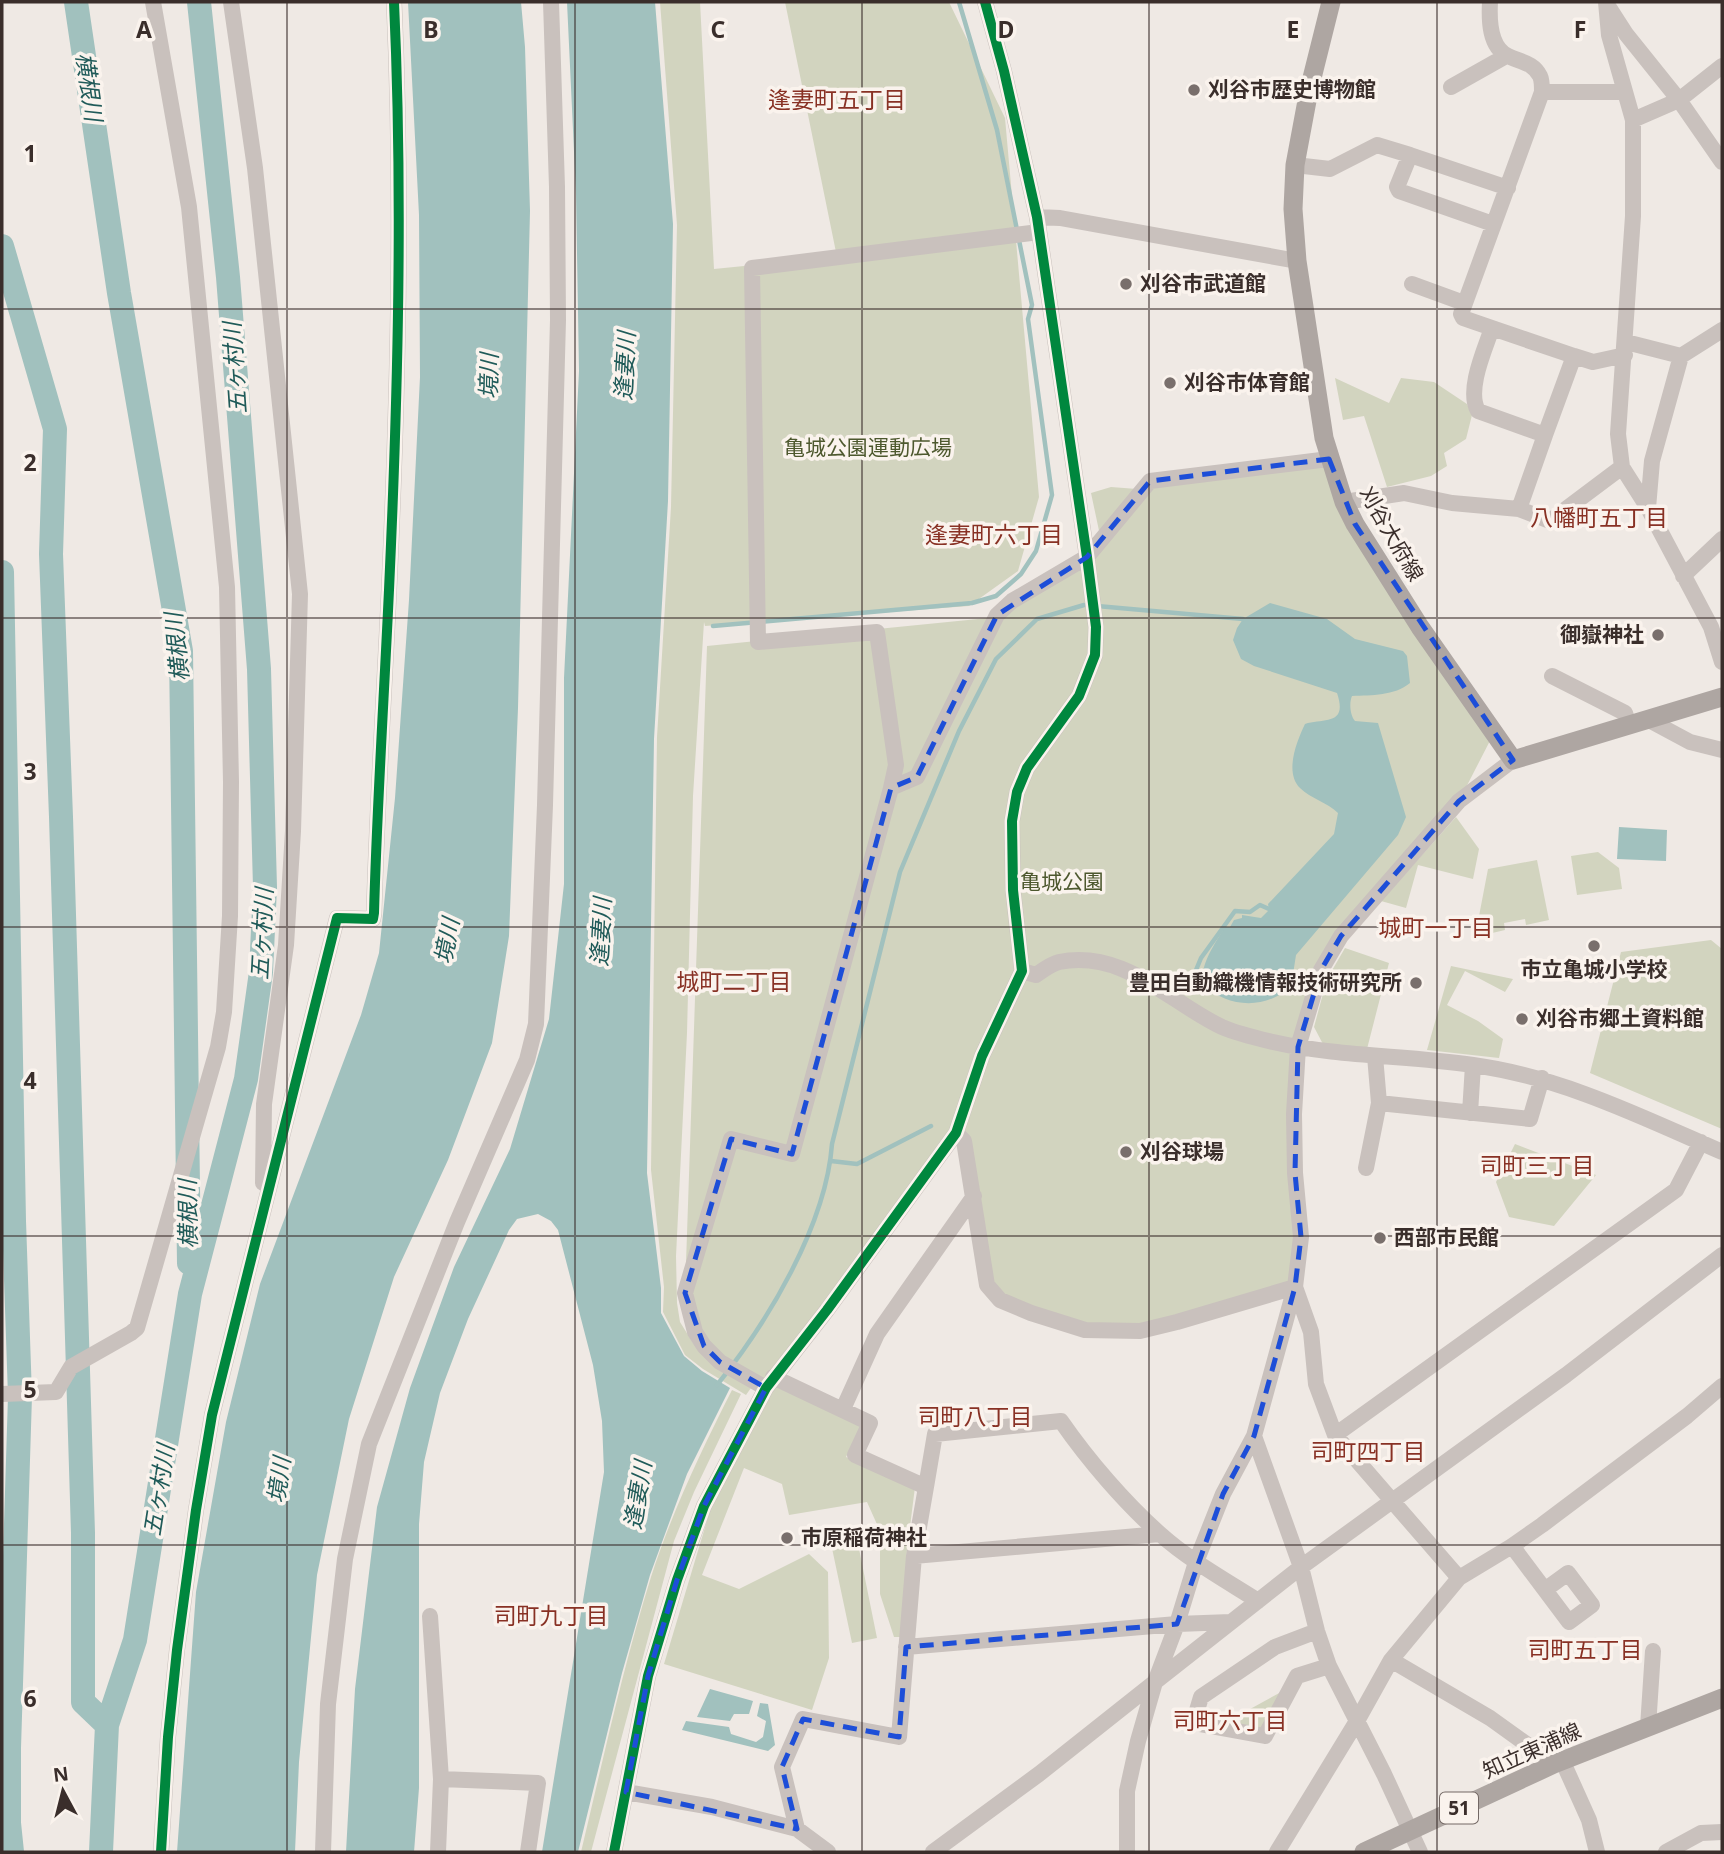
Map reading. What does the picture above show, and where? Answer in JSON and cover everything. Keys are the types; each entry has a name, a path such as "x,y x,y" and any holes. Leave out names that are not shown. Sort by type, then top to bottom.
{"main road":[{"name":"刈谷大府線","path":"1331,2 1295,165 1293,209 1297,261 1329,459 1344,502 1389,580 1513,760"},
{"path":"1513,760 1722,697"},
{"name":"知立東浦線","path":"1367,1852 1558,1762 1722,1698"}],"street":[{"path":"2,1394 56,1392 71,1367 131,1334 137,1328 218,1047 223,1012 230,916 231,782 227,587 189,206 153,2"},
{"path":"230,2 256,168 300,594 293,831 286,945 264,1104 263,1209"},
{"path":"161,1852 172,1688 212,1415 337,918 373,919 374,913 389,600 399,267 394,2"},
{"path":"323,1852 328,1704 345,1559 369,1444 457,1222 527,1060 536,1024 545,805 558,320 551,2"},
{"path":"614,1852 648,1676 677,1580 704,1506 769,1382 827,1310 956,1133 982,1056 1022,971 1013,890 1012,821 1015,802 1027,768 1079,696 1095,655 1096,627 1087,557 1038,224 1004,71 985,2"},
{"path":"1490,2 1489,14 1494,43 1506,56 1527,62 1539,75 1542,92 1464,303 1461,314 1463,318 1592,362 1625,349 1681,356 1722,330"},
{"path":"1605,2 1609,35 1633,120 1633,216 1618,434 1622,467 1648,508 1711,627 1722,662"},
{"path":"1605,2 1722,162"},
{"path":"1451,88 1506,56"},
{"path":"1633,120 1679,100 1722,66"},
{"path":"1542,92 1623,92"},
{"path":"1295,165 1330,169 1377,145 1507,188"},
{"path":"1410,155 1397,187 1399,191 1493,224"},
{"path":"926,1487 855,1455 870,1423 843,1409 720,1362 695,1332 685,1293 732,1139 792,1154 896,765 877,632 758,642 752,268 1038,224 1060,218 1297,261"},
{"path":"1412,284 1464,303"},
{"path":"1492,328 1476,374 1474,404 1478,411 1545,435"},
{"path":"1519,509 1574,356"},
{"path":"1648,508 1652,461 1681,356"},
{"path":"891,788 917,777 996,615 1012,601 1087,557 1150,481 1329,459"},
{"path":"1344,502 1404,493 1452,503 1519,509 1550,521 1622,467"},
{"path":"1683,576 1722,539"},
{"path":"1552,676 1625,713 1629,726"},
{"path":"1649,720 1690,742 1722,750"},
{"path":"1127,1852 1127,1791 1155,1682 1196,1562 1223,1494 1254,1437 1295,1287 1301,1237 1295,1173 1294,1114 1298,1047 1321,970 1340,936 1459,802 1513,760"},
{"path":"1022,971 1036,975 1057,962 1107,963 1133,972 1223,1028 1252,1037 1298,1047 1473,1065 1542,1078 1722,1152"},
{"path":"1366,1168 1379,1103 1375,1056"},
{"path":"1470,1113 1473,1065"},
{"path":"1379,1103 1530,1119 1542,1078"},
{"path":"956,1133 964,1141 987,1285 1000,1300 1085,1330 1140,1331 1295,1287"},
{"path":"1335,1435 1676,1190 1701,1142"},
{"path":"843,1409 877,1334 974,1196"},
{"path":"933,1852 1039,1774 1301,1567 1566,1376 1722,1255"},
{"path":"1295,1287 1311,1332 1316,1384 1335,1435 1460,1578"},
{"path":"1277,1852 1391,1660 1460,1578 1512,1546 1687,1416 1722,1386"},
{"path":"797,1829 782,1767 803,1718 899,1737 914,1556 935,1434 1061,1421 1092,1463 1160,1534 1196,1562 1258,1601"},
{"path":"1254,1437 1301,1567 1329,1666 1420,1852"},
{"path":"914,1556 1160,1534"},
{"path":"1512,1546 1546,1589"},
{"path":"430,1616 441,1779 438,1852"},
{"path":"906,1647 1177,1624 1231,1622"},
{"path":"1317,1631 1275,1647 1201,1697 1195,1717 1199,1724 1265,1736 1297,1676 1329,1666"},
{"path":"1648,1727 1653,1651"},
{"path":"1391,1660 1490,1718 1558,1762 1589,1820 1597,1852"},
{"path":"441,1779 538,1783 528,1852"},
{"path":"626,1791 712,1807 797,1829 828,1852"},
{"path":"1666,1852 1701,1833 1722,1832"}],"highlighted area":[{"path":"1329,459 1355,524 1513,760 1459,801 1341,936 1321,970 1298,1047 1295,1173 1301,1237 1295,1287 1254,1436 1223,1494 1177,1624 906,1647 899,1737 803,1719 782,1767 797,1829 626,1792 648,1676 677,1580 704,1506 766,1388 720,1362 704,1346 685,1293 731,1139 792,1154 891,788 917,777 997,615 1087,557 1150,481"}],"green space":[{"name":"亀城公園運動広場","path":"660,2 700,2 714,269 837,257 785,2 949,2 1005,118 1039,497 1018,571 969,606 705,626 704,622 693,796 687,1033 676,1256 677,1303 680,1322 693,1343 753,1385 746,1395 685,1355 663,1312 664,1287 651,1170 657,737 671,507 677,225"},
{"path":"1335,378 1389,403 1401,378 1434,382 1467,404 1472,415 1466,439 1444,453 1447,466 1431,476 1387,487 1364,416 1343,420"},
{"name":"亀城公園","path":"1329,459 1344,502 1494,733 1459,801 1341,936 1298,1048 1295,1287 1177,1322 1085,1330 1031,1313 987,1285 956,1134 766,1388 712,1354 685,1293 707,646 988,618 1101,540 1091,493 1111,487 1137,489 1150,481"},
{"path":"1456,817 1479,849 1473,879 1418,865 1406,908 1381,901"},
{"path":"1598,852 1619,868 1622,889 1577,895 1571,856"},
{"path":"1537,860 1549,920 1526,925 1525,919 1504,923 1505,930 1475,937 1488,869"},
{"path":"1711,940 1722,949 1722,1129 1590,1073 1621,952"},
{"path":"1345,948 1389,963 1367,1049 1324,1046 1314,1027 1327,979"},
{"path":"1451,966 1513,979 1505,992 1465,971 1447,1005 1478,1021 1503,1039 1499,1058 1427,1050"},
{"path":"1515,1144 1596,1175 1554,1226 1509,1217 1496,1182"},
{"path":"774,1385 862,1425 846,1457 915,1487 907,1550 901,1637 894,1637 880,1594 880,1531 867,1502 789,1515 782,1484 744,1468 702,1575 739,1589 809,1554 828,1572 829,1658 812,1710 664,1664 712,1504"},
{"path":"732,1390 741,1394 694,1492 674,1541 591,1852 581,1852 622,1679 651,1577 688,1482"},
{"path":"855,1529 877,1638 852,1643 829,1534"},
{"path":"1283,1691 1262,1731 1240,1726 1241,1714"}],"water":[{"name":"境川","path":"408,2 521,2 530,211 518,708 509,936 492,1043 448,1160 394,1277 349,1419 317,1575 299,1762 295,1852 177,1852 196,1592 226,1422 260,1284 361,1015 379,953 395,798 409,600 420,377 419,215"},
{"name":"逢妻川","path":"567,2 655,2 673,224 668,501 654,739 647,1173 661,1288 661,1313 684,1356 730,1388 687,1474 650,1575 622,1673 578,1852 542,1852 604,1472 602,1421 593,1365 558,1230 551,1221 538,1214 517,1219 509,1230 468,1319 440,1393 424,1462 419,1524 419,1788 414,1852 346,1852 355,1689 377,1507 410,1388 454,1267 510,1149 549,1019 564,884 564,678 579,371 576,194"},
{"path":"1270,603 1327,619 1355,639 1403,651 1407,656 1410,683 1390,693 1352,696 1350,705 1355,721 1378,723 1406,817 1398,835 1296,955 1291,987 1269,1000 1246,1003 1223,998 1202,984 1209,954 1225,927 1230,927 1234,920 1242,918 1242,915 1261,918 1269,910 1268,904 1334,834 1338,813 1300,788 1295,781 1292,765 1305,724 1337,716 1340,704 1337,693 1254,666 1241,659 1233,640 1243,619"},
{"path":"1619,827 1667,830 1666,861 1617,859"},
{"path":"710,1689 753,1701 749,1714 734,1714 730,1721 697,1717"},
{"path":"760,1703 768,1704 775,1745 768,1751 682,1730 686,1721 729,1727 731,1734 756,1742 763,1737 766,1721 757,1716"}],"waterway":[{"name":"横根川","path":"76,2 119,293 181,651 189,1263"},
{"name":"五ヶ村川","path":"101,1852 107,1725 135,1640 190,1294 246,1079 261,972 265,887 259,669 228,277 199,2"},
{"path":"713,626 972,603 996,596 1021,574 1036,551 1052,495 1028,319 1032,305 997,130 959,2"},
{"path":"2,246 55,429 51,554 83,1533 83,1702 107,1725"},
{"path":"2,572 14,1221 20,1396 9,1748 9,1823 12,1852"},
{"path":"717,1385 774,1303 819,1208 832,1144 900,872 959,731 996,659 1037,619 1084,605"},
{"path":"1097,606 1243,619"},
{"path":"1189,987 1201,958 1235,911 1250,912 1260,905 1269,909"},
{"path":"831,1161 857,1164 931,1126"}],"cycle path":[{"path":"161,1852 168,1737 177,1650 212,1415 337,918 373,919 374,913 397,369 399,222 394,2"},
{"path":"614,1852 648,1676 677,1580 704,1506 766,1388 827,1310 956,1133 982,1056 1022,971 1013,890 1012,821 1017,792 1027,768 1079,696 1095,655 1096,627 1087,557 1037,217 1004,71 985,2"}],"place":[{"name":"刈谷市歴史博物館","path":"1194,90"},
{"name":"刈谷市武道館","path":"1126,284"},
{"name":"刈谷市体育館","path":"1170,383"},
{"name":"御嶽神社","path":"1658,635"},
{"name":"市立亀城小学校","path":"1594,946"},
{"name":"豊田自動織機情報技術研究所","path":"1416,983"},
{"name":"刈谷市郷土資料館","path":"1522,1019"},
{"name":"刈谷球場","path":"1126,1152"},
{"name":"西部市民館","path":"1380,1238"},
{"name":"市原稲荷神社","path":"787,1538"}],"district":[{"name":"逢妻町五丁目","path":"837,100"},
{"name":"八幡町五丁目","path":"1599,518"},
{"name":"逢妻町六丁目","path":"994,535"},
{"name":"城町一丁目","path":"1436,928"},
{"name":"城町二丁目","path":"734,982"},
{"name":"司町三丁目","path":"1537,1166"},
{"name":"司町八丁目","path":"975,1417"},
{"name":"司町四丁目","path":"1368,1452"},
{"name":"司町九丁目","path":"551,1616"},
{"name":"司町五丁目","path":"1585,1650"},
{"name":"司町六丁目","path":"1230,1721"}]}
